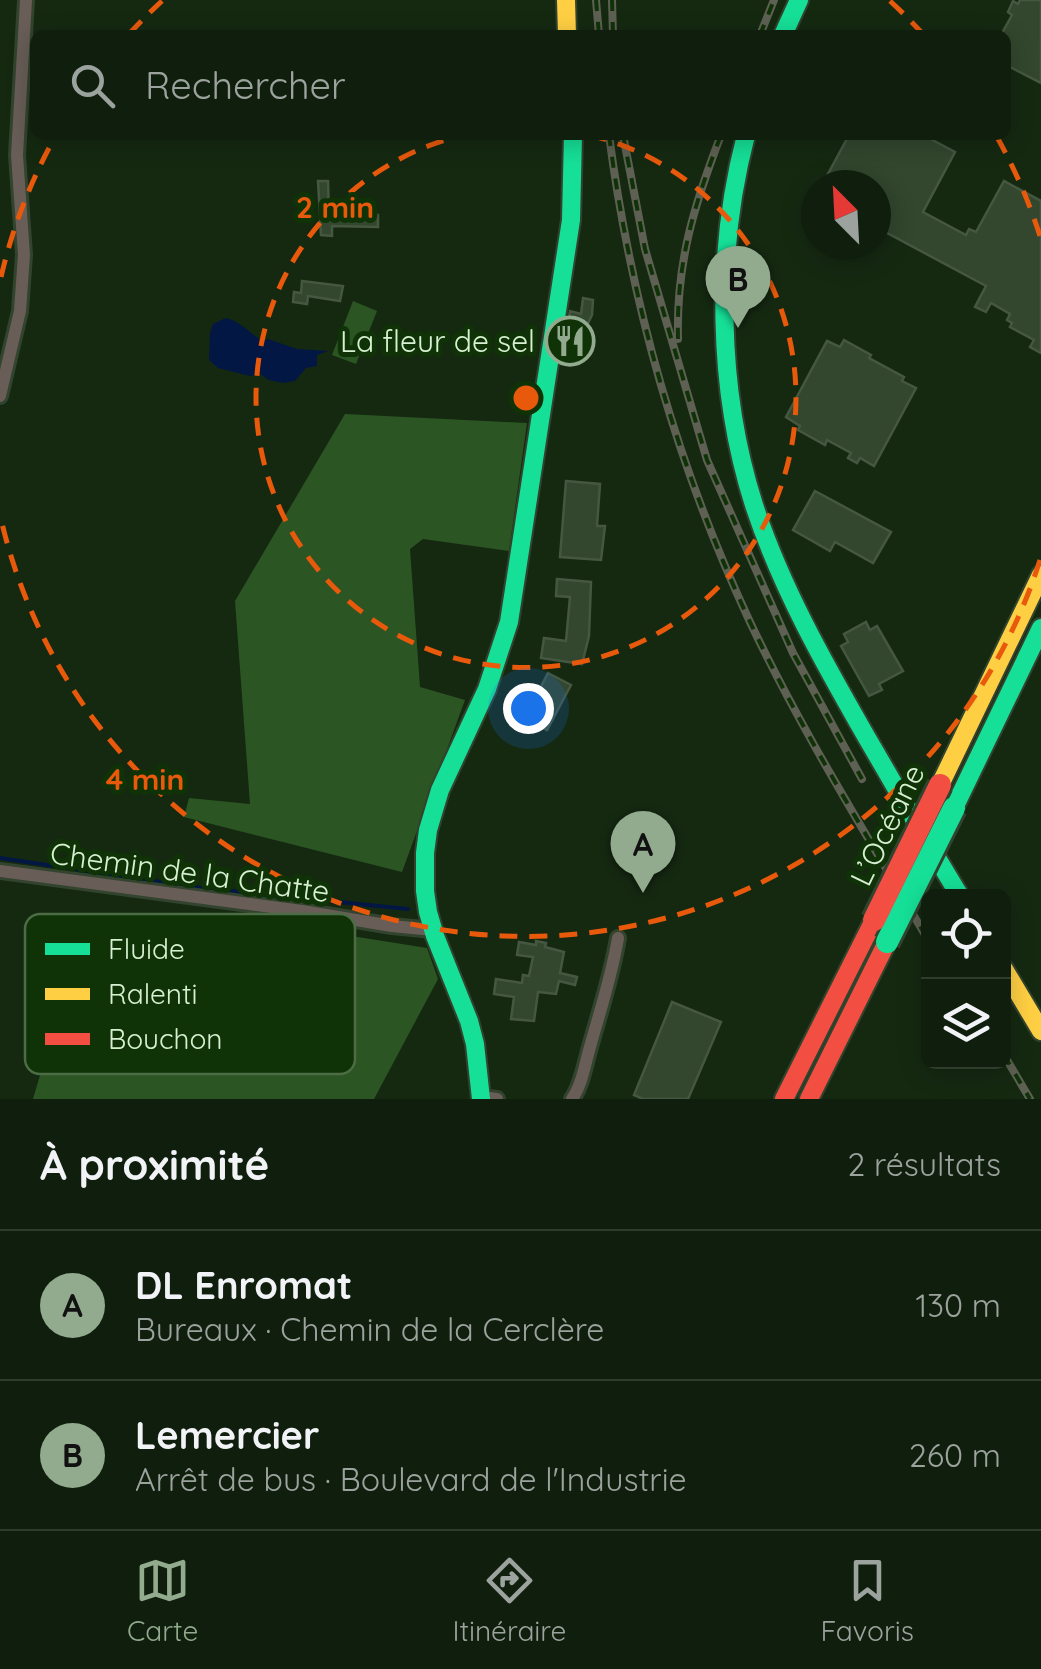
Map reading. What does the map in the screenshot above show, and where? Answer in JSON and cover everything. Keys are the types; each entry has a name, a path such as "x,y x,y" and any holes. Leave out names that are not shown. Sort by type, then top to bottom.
{"main road":[{"path":"566,0 567,30"},
{"path":"784,30 798,0"},
{"path":"485,1097 469,1021 432,930 425,891 428,830 453,758 487,689 509,622 571,220 573,140"},
{"path":"745,140 730,214 726,306 734,422 751,494 775,562 809,634 956,889"},
{"name":"L’Océane","path":"809,1099 954,808 1032,620 1041,575"},
{"name":"L’Océane","path":"784,1099 940,785 1032,620"},
{"path":"1010,979 1041,1031"}],"street":[{"path":"0,396 20,311 24,255 17,155 26,0"},
{"name":"Chemin de la Chatte","path":"0,871 324,914"},
{"name":"Chemin de la Chatte","path":"355,919 432,930"},
{"path":"572,1099 598,1021 618,938"}],"green space":[{"path":"353,301 377,311 356,364 332,355"},
{"path":"345,414 527,423 509,551 423,539 410,549 420,687 465,700 402,872 184,817 189,798 250,804 235,601"},
{"path":"355,937 427,948 438,979 374,1099 33,1099 40,1074 355,1074"}],"water":[{"path":"226,318 263,341 328,351 317,355 317,366 306,368 295,381 283,383 260,374 250,376 218,368 209,360 210,333 213,324"}],"building":[{"path":"1020,0 1041,0 1041,83 1011,68 1011,30 1004,30 1012,15 1008,12 1013,1 1018,4"},
{"path":"846,140 932,140 955,152 923,212 966,235 969,229 976,232 1004,181 1041,201 1041,353 1030,347 1034,340 1010,327 1010,314 991,303 986,312 975,307 986,286 891,235 891,170 830,170"},
{"path":"318,181 328,181 329,213 378,215 378,227 332,226 332,236 321,235"},
{"path":"302,281 343,286 340,301 308,296 307,304 293,302 294,292 301,293"},
{"path":"583,298 593,300 592,315 569,363 562,362 570,311 581,314"},
{"path":"844,340 916,388 874,466 860,458 857,463 848,458 851,453 827,440 825,445 798,430 800,426 786,417 827,341 840,347"},
{"path":"566,481 600,484 597,526 605,526 601,560 560,557"},
{"path":"815,491 891,532 873,563 835,542 830,551 793,530"},
{"path":"557,579 591,582 589,636 582,664 541,658 544,638 566,641 570,597 556,596"},
{"path":"866,622 870,630 877,626 903,671 879,684 882,690 869,696 841,646 848,642 844,634"},
{"path":"548,673 571,685 547,730 525,718"},
{"path":"536,941 564,952 560,973 577,977 575,985 559,981 556,994 538,992 534,1021 511,1019 514,997 494,994 496,979 522,983 523,975 529,976 533,957 517,955 519,942 536,945"},
{"path":"672,1002 721,1022 688,1099 643,1099 634,1095"}],"waterway":[{"path":"0,858 201,888 408,909"}],"railway":[{"path":"596,0 599,30"},
{"path":"612,0 613,30"},
{"path":"762,30 774,0"},
{"path":"610,140 644,322 680,445 724,564 791,703 921,928"},
{"path":"624,140 645,249 707,460 793,653 862,779"},
{"path":"678,339 680,285 689,235 719,140"},
{"path":"1011,1067 1030,1099"}],"traffic: fast":[{"path":"785,30 799,0"},
{"path":"481,1099 469,1021 428,912 425,853 440,790 487,689 509,622 571,220 573,140"},
{"path":"745,140 729,226 724,321 733,415 754,505 790,595 819,653 956,889"},
{"path":"954,808 1041,628"},
{"path":"887,942 954,808"}],"traffic: slow":[{"path":"566,0 567,30"},
{"path":"940,785 1041,575"},
{"path":"1010,979 1041,1031"}],"traffic: jam":[{"path":"874,920 940,785"},
{"path":"784,1099 874,920"},
{"path":"809,1099 887,942"}],"place":[{"name":"Lemercier","path":"738,328"},
{"name":"La fleur de sel","path":"570,341"},
{"name":"DL Enromat","path":"643,893"}]}
